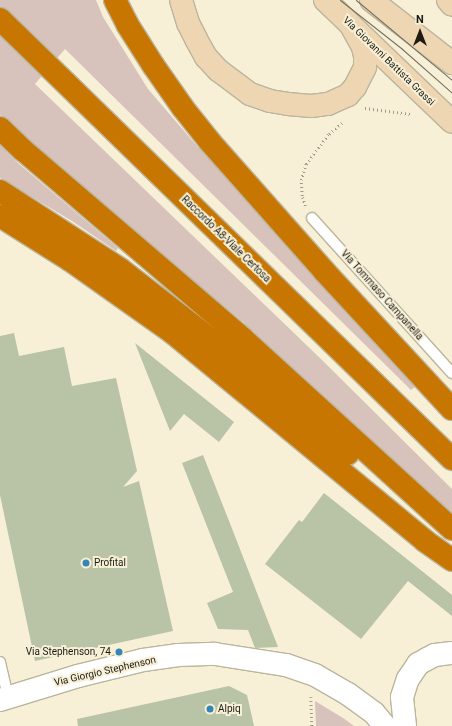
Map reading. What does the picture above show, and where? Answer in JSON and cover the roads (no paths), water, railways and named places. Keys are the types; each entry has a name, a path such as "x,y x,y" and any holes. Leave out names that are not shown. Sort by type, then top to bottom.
{"highway":[{"path":"115,0 127,24 153,65 183,108 210,142 324,271 452,409"},
{"name":"Raccordo A8-Viale Certosa","path":"0,20 452,459"},
{"path":"0,128 23,150 242,338 452,529"},
{"path":"0,192 108,261 168,305 311,422 452,546"},
{"path":"0,216 70,260 172,334 425,541 452,560"}],"main road":[{"path":"181,0 188,23 196,39 206,57 218,70 250,94 270,101 288,104 311,106 328,104 348,95 355,87 365,67 365,56 363,47 351,25"},
{"name":"Via Giovanni Battista Grassi","path":"325,0 452,122"},
{"path":"371,0 452,63"},
{"path":"448,0 452,5"}],"street":[{"path":"405,726 402,697 408,679 418,664 426,659 435,655 452,653"},
{"name":"Via Giorgio Stephenson","path":"4,698 78,676 143,660 179,655 215,654 286,665 315,675 348,694 374,713 385,726"}],"lane":[{"name":"Via Tommaso Campanella","path":"312,218 452,372"},
{"path":"0,662 4,698"}],"tram line":[{"path":"340,0 401,48 452,93"},
{"path":"356,0 452,80"}],"place":[{"name":"Profital","path":"86,563"},
{"name":"Via Stephenson, 74","path":"119,652"},
{"name":"Alpiq","path":"210,709"}]}
